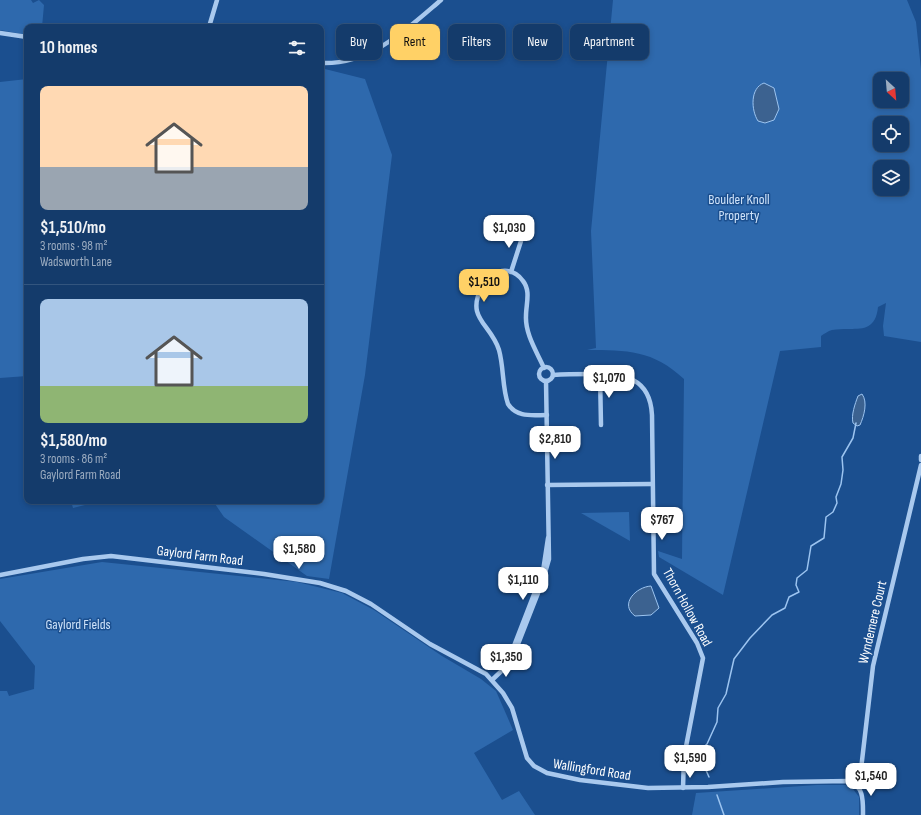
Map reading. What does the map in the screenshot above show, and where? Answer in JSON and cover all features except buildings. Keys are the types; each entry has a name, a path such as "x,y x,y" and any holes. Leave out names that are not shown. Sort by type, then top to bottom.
{"street":[{"path":"210,24 217,0"},
{"path":"324,63 348,62 375,51 402,33 441,0"},
{"path":"0,33 24,37"},
{"path":"511,272 521,241 517,227"},
{"path":"544,368 526,324 528,290 524,281 511,272 495,273 487,279 477,297 476,312 481,322 494,339 498,349 507,400 511,408 520,414 547,415"},
{"path":"544,368 550,369 553,375 552,378 546,381"},
{"path":"544,368 539,374 541,378 546,381"},
{"path":"600,374 601,425"},
{"name":"Thorn Hollow Road","path":"553,375 613,374 631,378 643,387 649,398 652,415 654,574 697,643 703,658 684,757 683,788"},
{"path":"492,680 510,662 546,571 550,544 548,538 546,381"},
{"name":"Wyndemere Court","path":"858,786 873,666 921,465"},
{"path":"547,485 652,484"},
{"name":"Gaylord Farm Road","path":"0,575 83,559 111,556 314,581 346,591 371,604 430,644 475,667 492,680 503,693 512,708 522,744"},
{"name":"Wallingford Road","path":"522,744 527,758 534,766 556,776 621,786 683,788 849,781 858,786"},
{"path":"858,786 863,797 863,815"}],"green space":[{"path":"0,0 31,0 33,3 39,0 44,5 42,24 24,24 24,34 0,30"},
{"name":"Boulder Knoll Property","path":"613,0 907,0 916,22 921,69 921,342 884,336 883,326 886,303 878,307 876,316 872,323 868,326 855,329 829,331 821,336 821,347 780,351 723,595 659,557 658,551 682,559 684,379 673,369 650,357 615,350 587,350 596,348 591,231 607,60 649,60 649,24 611,24"},
{"path":"324,69 365,79 392,155 365,375 329,579 307,576 224,517 215,504 324,504"},
{"path":"24,79 24,376 0,378 0,82"},
{"path":"72,504 89,504 73,508"},
{"path":"629,512 630,541 581,513"},
{"name":"Gaylord Fields","path":"102,562 297,582 342,593 374,610 442,656 481,679 496,691 513,730 474,753 502,800 519,791 535,815 0,815 0,691 7,691 9,696 34,689 35,666 0,621 0,579"},
{"path":"817,785 850,785 859,797 859,815 692,815 696,793"}],"shaded area":[{"path":"764,83 774,88 779,109 774,120 765,123 758,121 753,105 756,90"},
{"path":"862,394 865,401 865,409 860,425 857,426 853,423 853,413 858,396"},
{"path":"651,586 659,608 651,615 635,616 630,611 629,601 631,597 640,589"}],"waterway":[{"path":"709,777 698,752 707,744 717,722 718,708 726,694 734,659 750,638 772,615 785,608 789,597 799,592 796,585 797,578 807,570 811,546 824,538 826,517 833,512 837,503 836,497 841,484 843,470 842,457 853,438 856,423"},
{"path":"717,795 724,815"}]}
